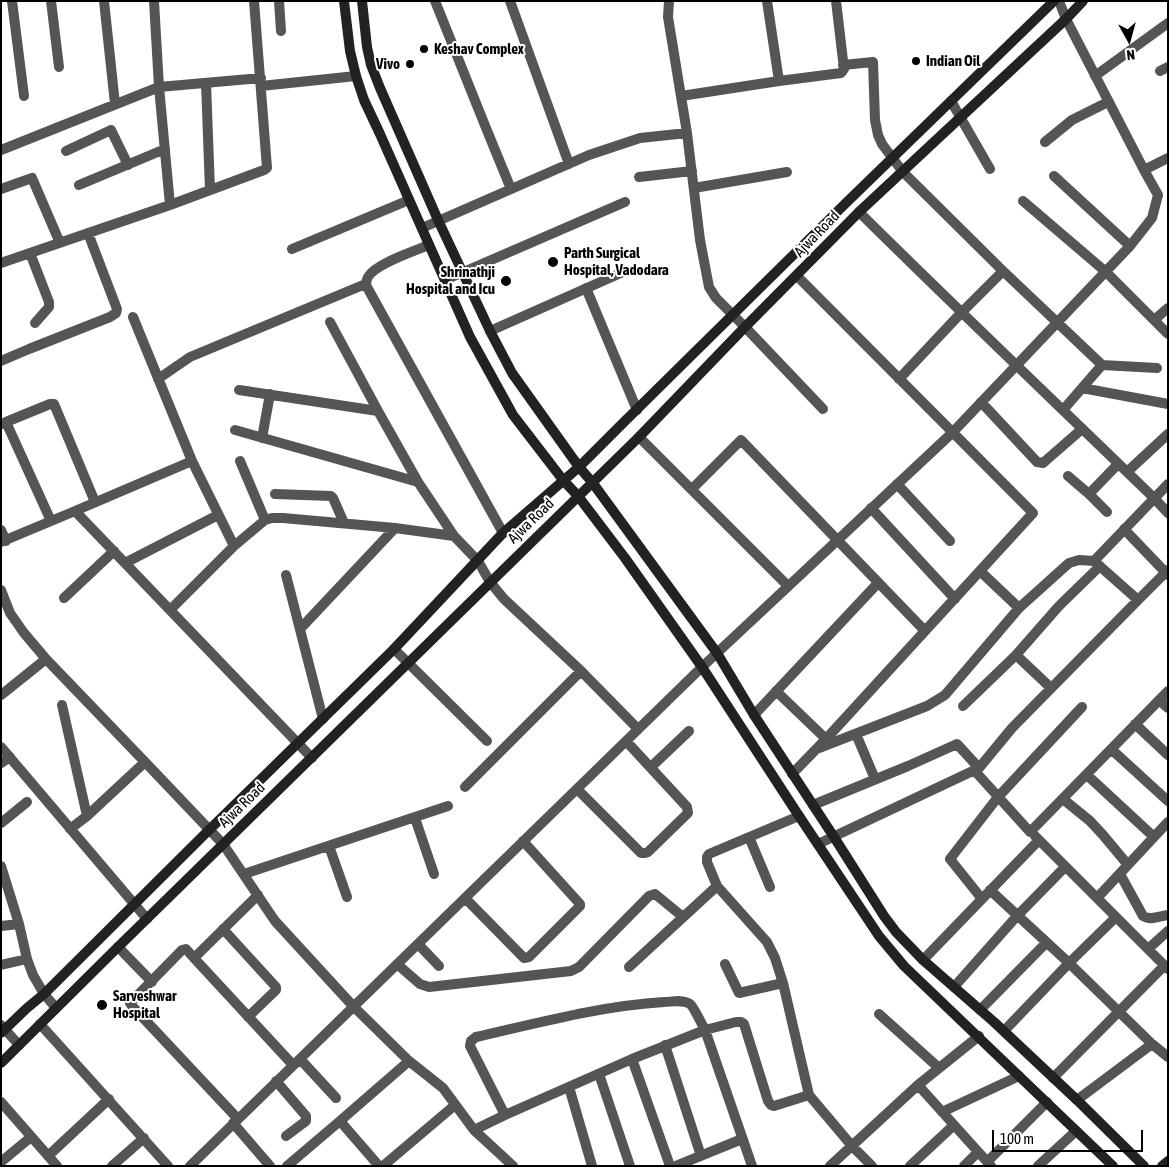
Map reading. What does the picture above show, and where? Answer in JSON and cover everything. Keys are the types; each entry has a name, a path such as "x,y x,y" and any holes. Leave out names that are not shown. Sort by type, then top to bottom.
{"main road":[{"path":"344,1 350,51 364,100 470,338 514,415 625,558 702,667 879,936 914,975 1113,1166"},
{"path":"362,1 367,48 380,88 438,220 490,331 512,372 578,466 592,482 717,653 792,774 896,932 924,960 1004,1031 1144,1166"},
{"name":"Ajwa Road","path":"2,1029 44,994 394,649 503,534 637,410 1054,1"},
{"name":"Ajwa Road","path":"1,1063 639,437 859,212 961,118 1083,1"},
{"path":"380,134 396,126"},
{"path":"1162,1166 1168,1161"}],"street":[{"path":"12,1 24,96"},
{"path":"51,1 59,67"},
{"path":"104,1 115,104"},
{"path":"154,1 159,87 170,205"},
{"path":"1,263 170,205 267,168 254,1"},
{"path":"279,1 281,31"},
{"path":"435,1 511,189"},
{"path":"510,1 569,164"},
{"path":"669,1 668,17 687,133 700,240 709,287 716,298 823,409"},
{"path":"766,1 779,81"},
{"path":"681,96 841,73 844,69 836,1"},
{"path":"1059,1 1066,19 1144,170 1158,195 1168,203"},
{"path":"1095,76 1168,23"},
{"path":"843,65 873,62 875,120 882,144 903,172 1003,271 1102,365 1157,368"},
{"path":"1,150 159,87 356,76"},
{"path":"206,83 210,190"},
{"path":"951,101 990,169"},
{"path":"1045,142 1072,120 1108,102"},
{"path":"66,151 111,130 128,165"},
{"path":"422,228 590,155 640,138 687,133"},
{"path":"79,185 165,149"},
{"path":"1144,170 1168,158"},
{"path":"639,177 692,171"},
{"path":"694,188 787,172"},
{"path":"1054,176 1130,246"},
{"path":"1,189 32,178 60,243"},
{"path":"190,1166 702,667 952,433 1130,246 1152,218 1158,195"},
{"path":"292,249 410,200"},
{"path":"1023,201 1106,272 1168,334"},
{"path":"445,280 625,202"},
{"path":"859,212 1168,513"},
{"path":"1,361 110,317 116,312 88,233"},
{"path":"429,245 400,256 372,272 366,285 503,534"},
{"path":"30,253 49,302 49,307 35,323"},
{"path":"899,379 1003,271"},
{"path":"490,331 623,272"},
{"path":"792,774 1033,513 797,276"},
{"path":"158,379 190,357 366,285"},
{"path":"586,288 637,410"},
{"path":"1154,320 1168,308"},
{"path":"133,318 192,462 234,546"},
{"path":"330,322 418,482 454,536 478,561 490,582 504,599 581,671 638,729"},
{"path":"1063,410 1102,365"},
{"path":"1082,388 1168,404"},
{"path":"239,390 378,411"},
{"path":"262,438 270,394"},
{"path":"981,402 1040,463 1043,463 1082,429"},
{"path":"51,521 4,423 54,404 95,502"},
{"path":"235,430 418,482"},
{"path":"1127,472 1168,434"},
{"path":"639,437 788,586"},
{"path":"692,489 741,440 924,631"},
{"path":"240,461 265,520"},
{"path":"1,530 4,542 192,462"},
{"path":"1089,494 1118,464"},
{"path":"1068,476 1107,512"},
{"path":"897,484 950,541"},
{"path":"963,706 1016,655 1097,563 1124,529 1168,484"},
{"path":"275,494 331,496 344,524"},
{"path":"871,508 955,599"},
{"path":"75,511 312,758"},
{"path":"125,563 218,515"},
{"path":"170,610 234,546 265,520 272,518 395,528 454,536"},
{"path":"300,629 395,528"},
{"path":"818,844 976,769 1012,728 1167,573 1124,529"},
{"path":"64,598 114,551"},
{"path":"816,750 927,706 945,695 1019,608 1069,563 1079,560 1097,563 1138,600"},
{"path":"980,572 1019,608"},
{"path":"286,575 323,719"},
{"path":"754,714 878,583"},
{"path":"1,590 10,613 46,659 223,844 276,921 353,1006 409,1061 443,1088 474,1130 511,1165"},
{"path":"394,649 487,741"},
{"path":"1016,655 1051,688"},
{"path":"1,695 46,659"},
{"path":"464,787 581,671"},
{"path":"1030,832 1168,691"},
{"path":"776,692 826,739"},
{"path":"1159,700 1168,708"},
{"path":"62,706 87,816"},
{"path":"982,899 950,860 998,797 1082,707"},
{"path":"1135,724 1168,755"},
{"path":"651,767 689,731"},
{"path":"856,734 875,779"},
{"path":"577,789 641,853 648,852 688,813 687,807 626,741"},
{"path":"813,805 957,744 998,797 1030,832 1166,967 1053,1078"},
{"path":"1,747 5,760 70,829 147,919"},
{"path":"1112,749 1168,801"},
{"path":"70,829 87,816 145,762"},
{"path":"1086,774 1154,837"},
{"path":"1063,799 1104,835 1128,865"},
{"path":"1,823 28,802"},
{"path":"244,874 448,806"},
{"path":"799,816 709,854 707,862 717,886 767,942 775,958 783,983 809,1095 852,1146 872,1166"},
{"path":"415,818 434,874"},
{"path":"1097,898 1168,822"},
{"path":"749,837 770,887"},
{"path":"924,960 1039,840"},
{"path":"465,898 524,958 529,957 580,904 523,841"},
{"path":"329,846 347,897"},
{"path":"1,866 19,924 26,959 44,994 56,1008"},
{"path":"954,987 1017,916 1065,867"},
{"path":"1120,874 1143,916 1150,919 1168,915"},
{"path":"629,967 717,886"},
{"path":"990,890 1168,1057"},
{"path":"397,964 420,984 429,987 570,971 578,967 648,896 655,894 683,917"},
{"path":"194,958 258,896"},
{"path":"1004,1031 1116,917"},
{"path":"1,926 19,924"},
{"path":"223,929 276,987 276,990 248,1017"},
{"path":"1148,949 1168,931"},
{"path":"980,1010 1046,943"},
{"path":"418,944 439,966"},
{"path":"118,947 152,982"},
{"path":"270,1166 235,1121 130,1003 186,948 248,1017 336,1098"},
{"path":"1,965 26,959"},
{"path":"725,964 739,993 783,983"},
{"path":"505,1115 470,1046 471,1041 476,1037 635,1004 684,1002 690,1004 705,1030 752,1166"},
{"path":"879,1014 939,1068"},
{"path":"474,1130 632,1059 705,1030 736,1022 744,1024 768,1101 771,1105 774,1106 809,1095"},
{"path":"40,1024 168,1166"},
{"path":"2,1029 19,1046"},
{"path":"830,1166 918,1085 979,1036"},
{"path":"1076,1100 1152,1044"},
{"path":"666,1045 702,1156"},
{"path":"632,1059 670,1166"},
{"path":"287,1166 409,1061"},
{"path":"599,1074 630,1166"},
{"path":"942,1112 1019,1076"},
{"path":"276,1082 306,1116 306,1120 286,1136"},
{"path":"918,1085 989,1164 1047,1102"},
{"path":"569,1087 592,1166"},
{"path":"48,1156 109,1099"},
{"path":"1,1102 57,1166"},
{"path":"383,1166 455,1105"},
{"path":"340,1122 378,1166"},
{"path":"910,1166 954,1125"},
{"path":"1038,1166 1076,1131"},
{"path":"1,1162 31,1137"},
{"path":"112,1166 144,1138"},
{"path":"676,1166 742,1139"},
{"path":"964,1166 978,1152"}],"place":[{"name":"Keshav Complex","path":"424,49"},
{"name":"Indian Oil","path":"916,61"},
{"name":"Vivo","path":"410,64"},
{"name":"Parth Surgical Hospital, Vadodara","path":"553,262"},
{"name":"Shrinathji Hospital and Icu","path":"506,281"},
{"name":"Sarveshwar Hospital","path":"102,1005"}]}
